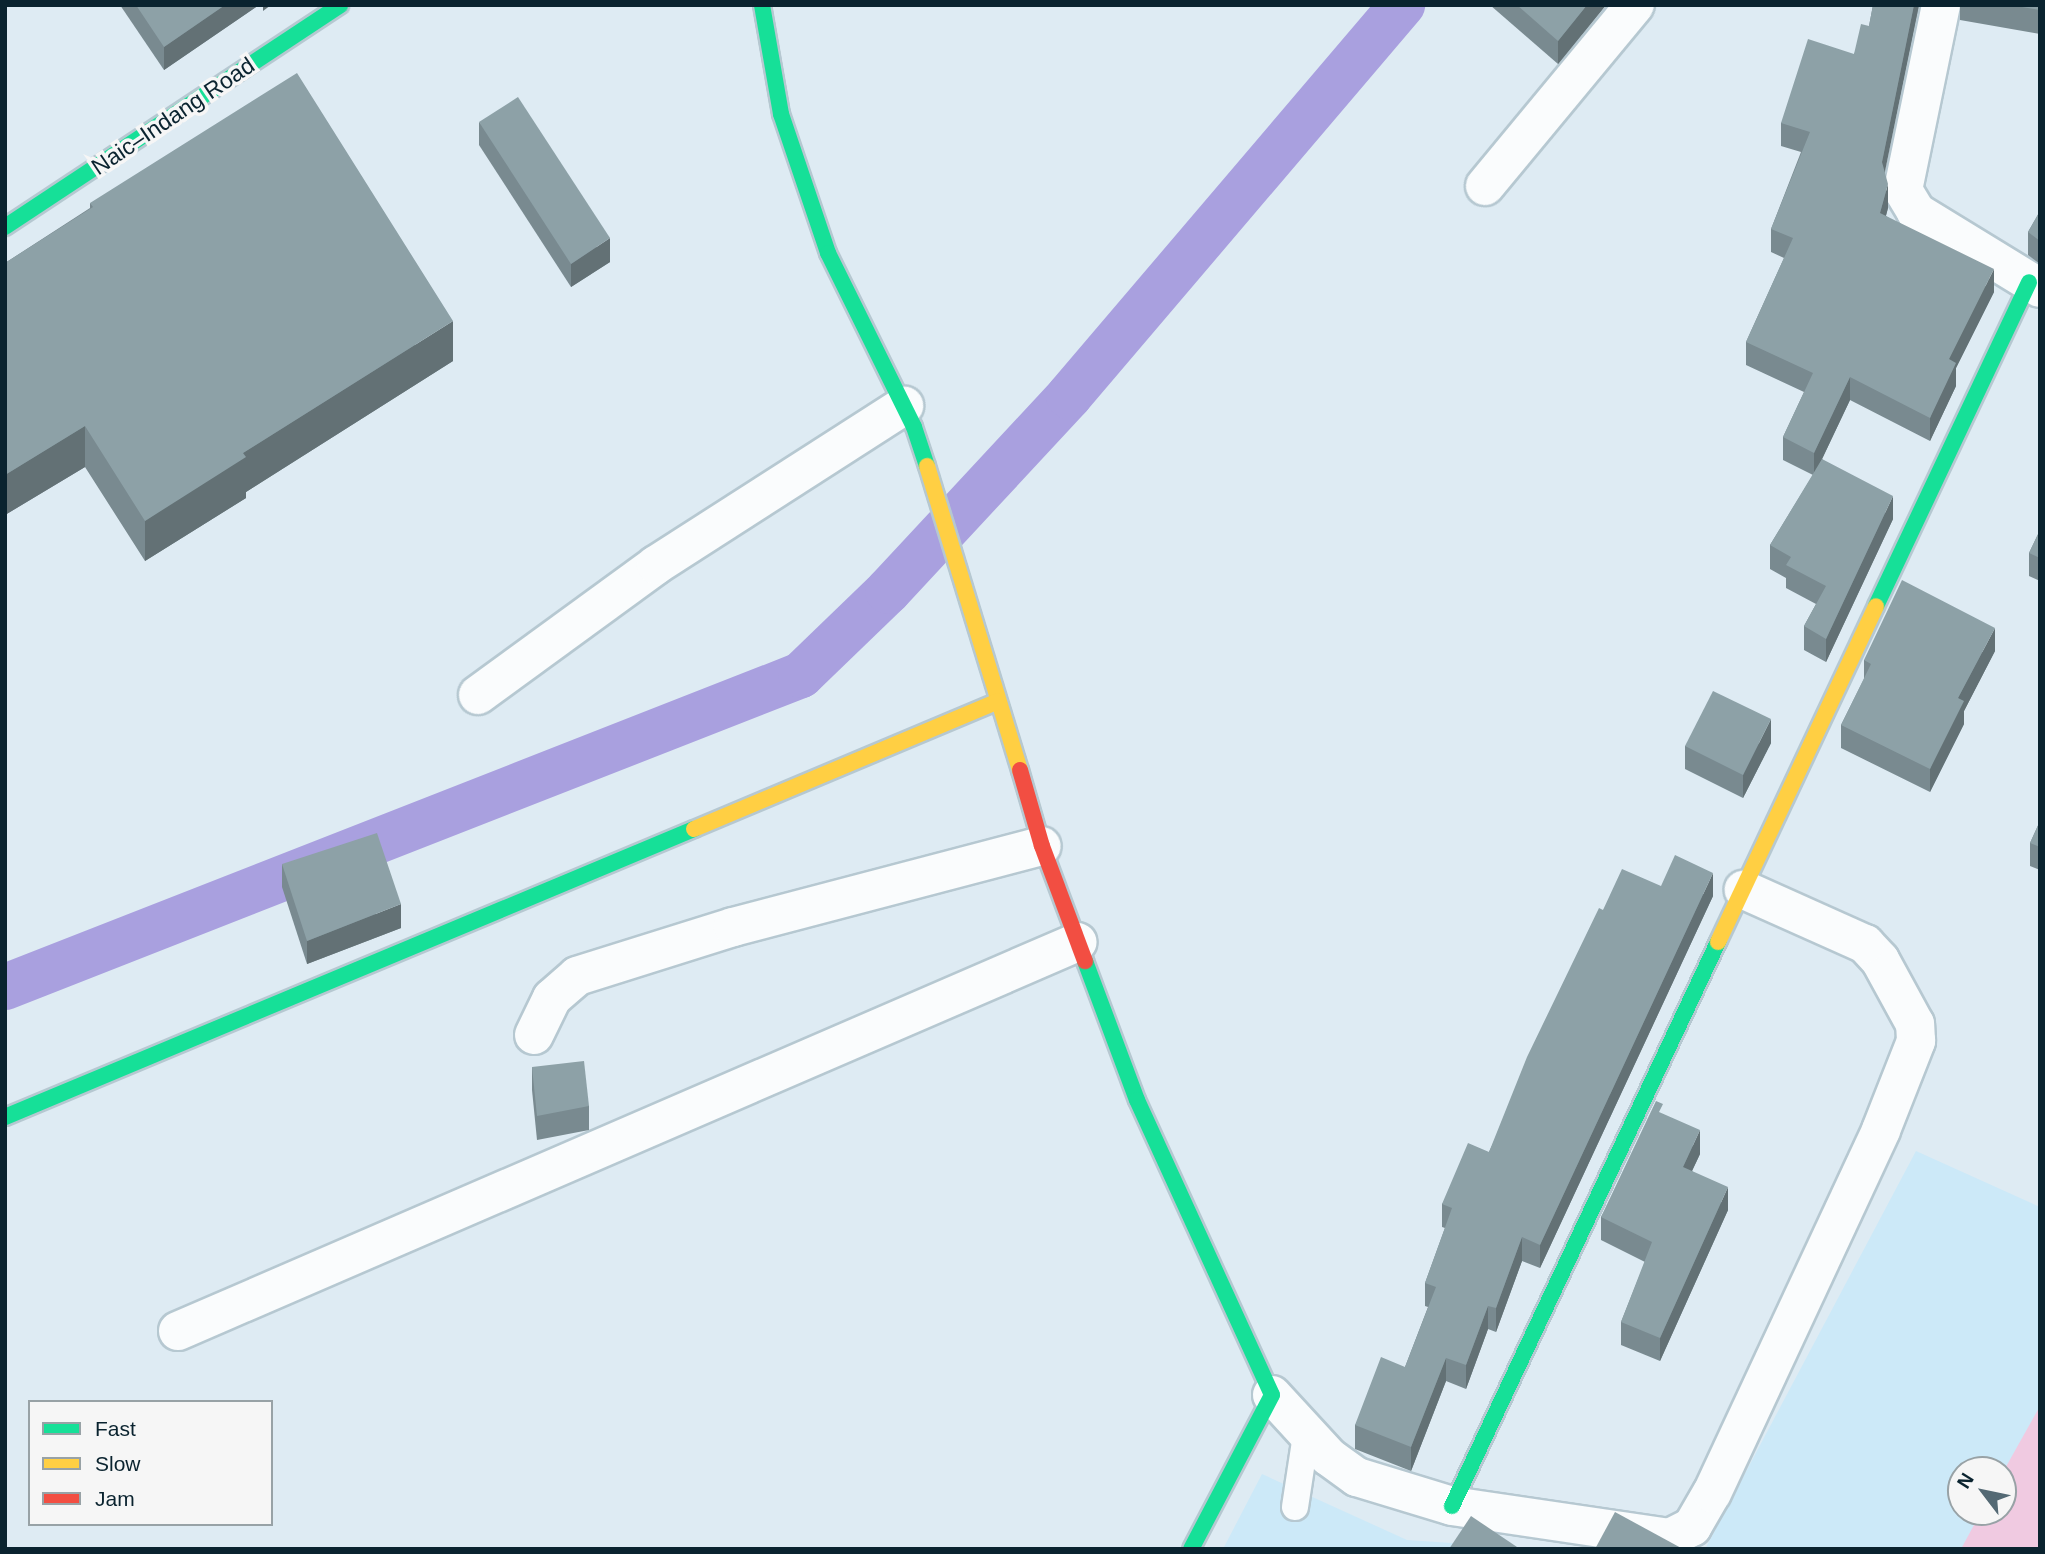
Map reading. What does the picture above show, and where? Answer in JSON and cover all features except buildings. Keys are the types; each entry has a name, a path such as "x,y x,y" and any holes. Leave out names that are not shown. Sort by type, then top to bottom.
{"street":[{"name":"Naic–Indang Road","path":"5,228 340,5"},
{"path":"762,5 781,114 828,253 909,417 976,618 1042,846 1138,1100 1272,1395 1306,1435 1357,1477 1452,1506 1670,1538 1692,1527 1712,1493 1881,1130 1916,1041 1915,1024 1880,960 1865,944 1744,890"},
{"path":"1485,186 1635,5"},
{"path":"1452,1506 2034,285 1916,212 1903,190 1941,5"},
{"path":"478,695 656,565 909,417"},
{"path":"5,1117 998,701"},
{"path":"534,1035 552,998 577,976 733,928 1042,846"},
{"path":"178,1331 1078,942"},
{"path":"1191,1549 1272,1395"}],"lane":[{"path":"1295,1507 1306,1435"}],"shaded area":[{"path":"1916,1151 2040,1207 2040,1549 1705,1549"},
{"path":"2040,1406 2040,1549 1961,1549 1973,1526 2017,1526 2017,1456 2012,1456"},
{"path":"1262,1474 1407,1540 1542,1549 1223,1549"}],"waterway":[{"path":"5,987 801,675 888,591 1069,396 1402,5"}],"traffic: fast":[{"path":"5,227 340,5"},
{"path":"762,5 781,114 828,253 914,427 927,466"},
{"path":"1876,606 2029,282"},
{"path":"5,1117 694,829"},
{"path":"1452,1506 1718,942"},
{"path":"1085,961 1137,1100 1272,1395 1191,1549"}],"traffic: slow":[{"path":"927,466 1020,770"},
{"path":"1718,942 1876,606"},
{"path":"694,829 998,701"}],"traffic: jam":[{"path":"1020,770 1042,846 1085,961"}]}
